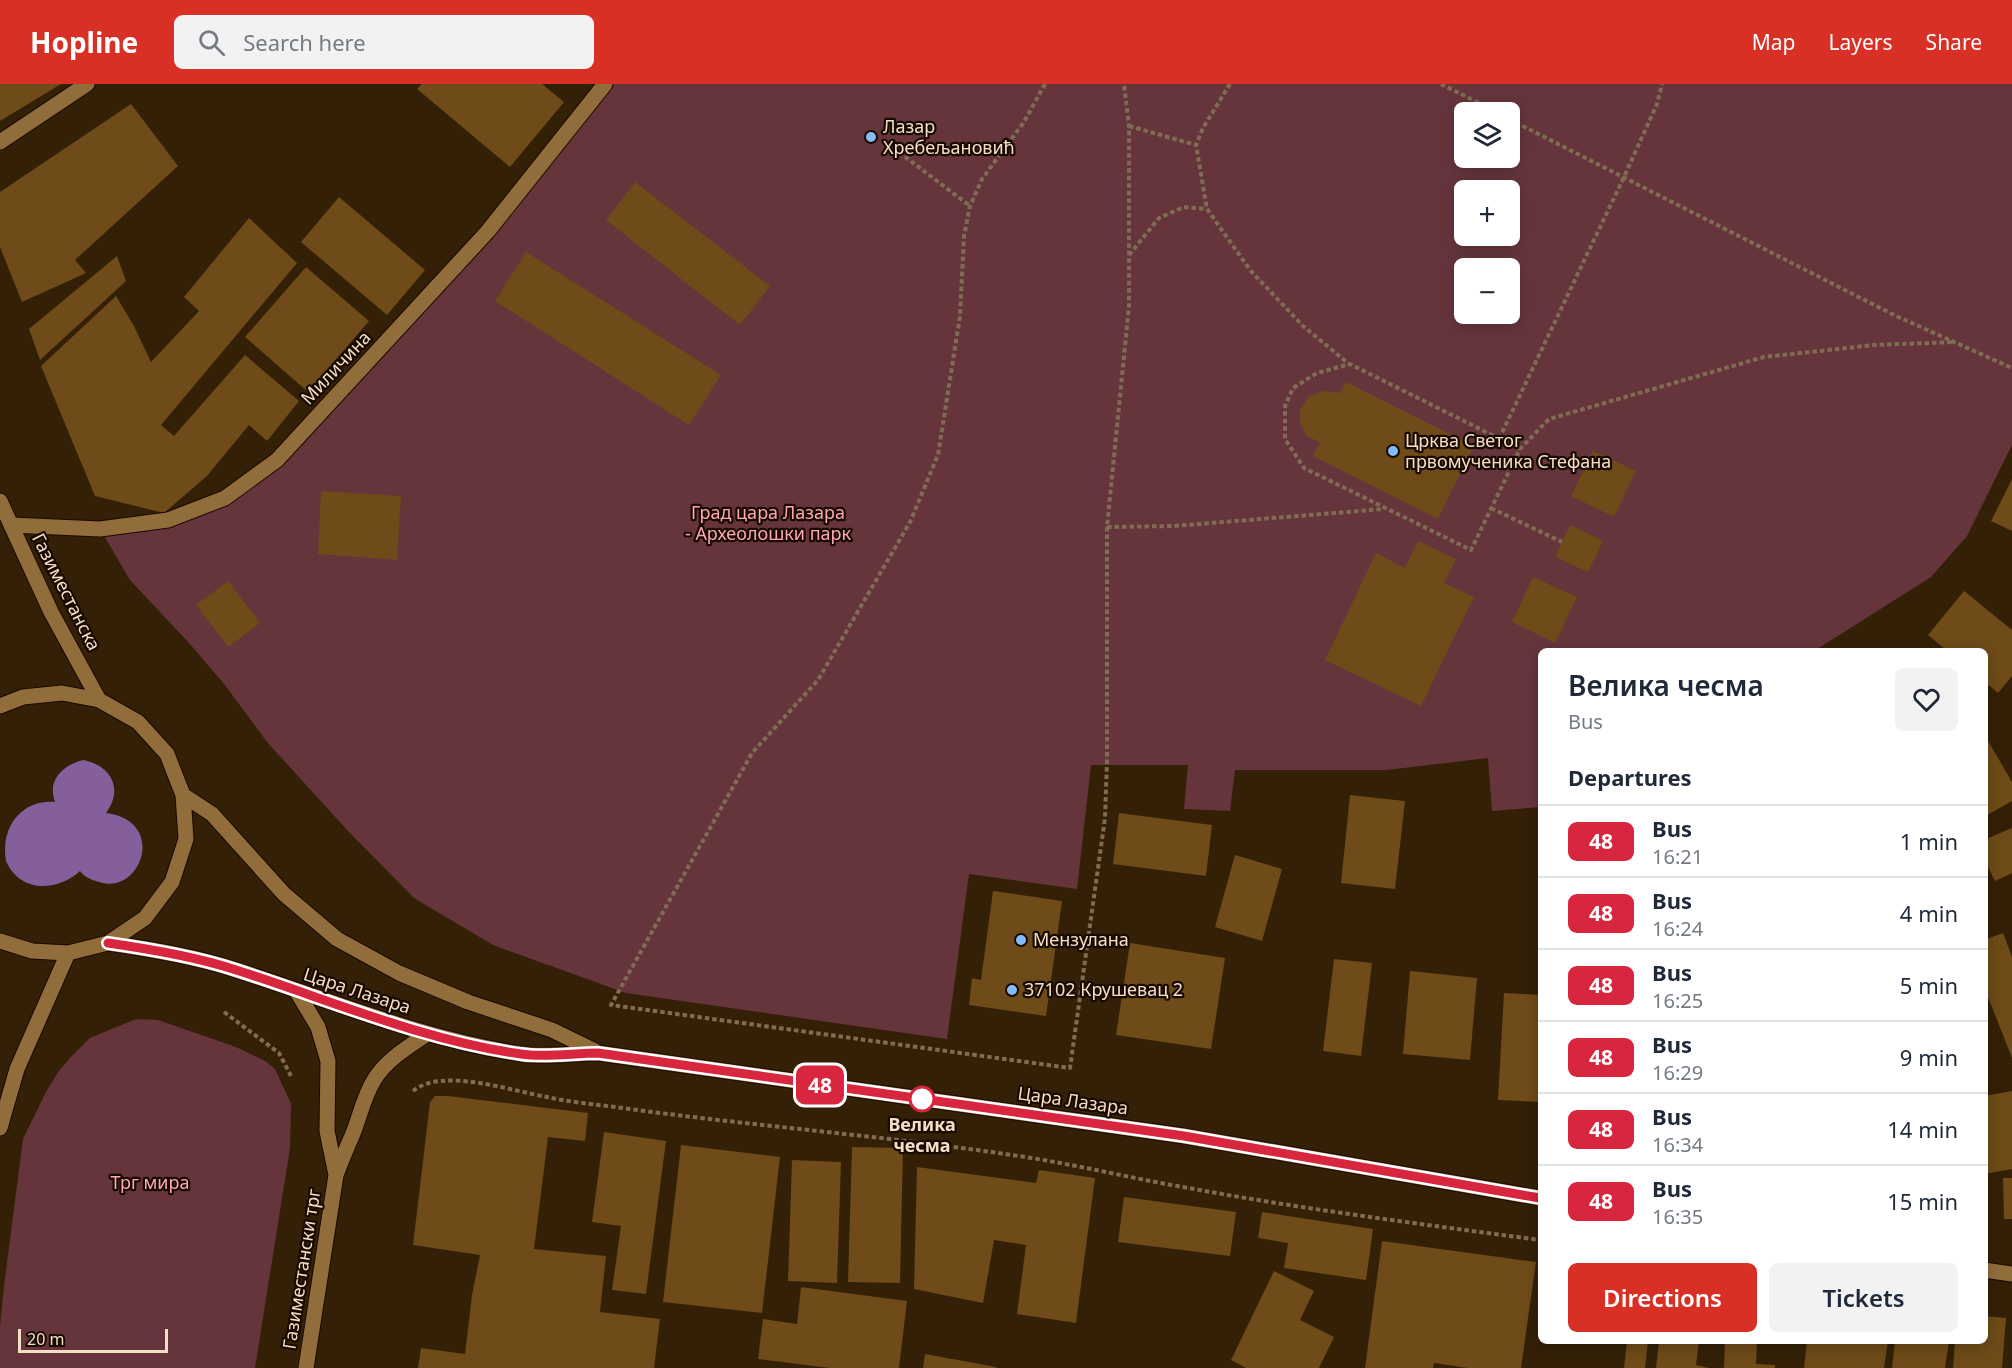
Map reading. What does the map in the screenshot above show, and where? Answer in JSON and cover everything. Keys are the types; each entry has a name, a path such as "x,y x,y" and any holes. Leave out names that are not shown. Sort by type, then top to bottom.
{"main road":[{"path":"0,142 87,84"},
{"name":"Миличина","path":"11,525 100,529 168,520 225,498 277,460 488,231 605,84"},
{"name":"Газиместанска","path":"0,501 51,612 99,700"},
{"path":"0,706 23,697 62,693 99,700 138,722 167,754 183,795 186,839 172,882 145,918 108,943 68,953 32,951 0,941"},
{"name":"Цара Лазара","path":"183,795 212,814 284,894 338,939 399,973 468,1002 552,1030 598,1053"},
{"name":"Цара Лазара","path":"108,943 150,949 232,969 427,1034 523,1055 598,1053 1184,1136 1538,1198"},
{"path":"0,1128 17,1069 68,953"},
{"path":"297,992 318,1027 328,1061 327,1131 336,1175"},
{"path":"336,1175 360,1108 375,1078 399,1054 427,1034"},
{"name":"Газиместански трг","path":"306,1368 336,1175"},
{"path":"1988,1271 2012,1274"}],"path":[{"path":"1045,84 1024,122 982,179 970,206 964,236 960,316 938,455 910,522 818,680 752,753 611,1005 1070,1068 1105,818 1107,526 1129,306 1129,126 1124,84"},
{"path":"1230,84 1203,128 1196,145 1207,209 1250,270 1304,326 1350,364 1520,449"},
{"path":"1441,84 1477,102"},
{"path":"1499,439 1624,177 1657,104 1662,84"},
{"path":"1520,125 1894,315 2012,368"},
{"path":"1129,126 1196,145"},
{"path":"887,143 970,206"},
{"path":"1129,255 1160,218 1184,207 1207,209"},
{"path":"1350,364 1317,373 1293,388 1285,406 1285,439 1304,468 1471,550 1520,449 1549,419 1764,357 1874,345 1955,342"},
{"path":"1491,508 1562,542"},
{"path":"1107,526 1174,526 1386,509"},
{"path":"224,1012 279,1053 293,1080"},
{"path":"408,1095 418,1086 433,1082 460,1081 551,1098 679,1116 1027,1157 1298,1207 1538,1240"}],"green space":[{"name":"Град цара Лазара - Археолошки парк","path":"605,84 2012,84 2012,445 1967,536 1931,577 1819,648 1538,648 1538,807 1492,811 1488,758 1387,770 1235,770 1230,811 1184,809 1188,765 1091,765 1077,889 969,874 947,1039 626,993 493,945 414,898 348,831 267,742 225,685 130,580 100,529 168,520 225,498 277,460 488,231"},
{"name":"Трг мира","path":"136,1019 158,1020 236,1047 265,1061 275,1069 291,1104 290,1148 255,1368 0,1368 0,1327 4,1286 23,1139 46,1092 70,1058 90,1038"}],"shaded area":[{"path":"83,760 101,767 112,779 114,795 106,813 125,819 137,829 142,842 142,856 136,868 127,878 114,883 99,882 86,877 80,871 61,883 50,886 30,884 20,879 6,861 5,848 10,826 16,817 33,805 55,802 53,787 58,775 69,766"}],"building":[{"path":"0,84 61,84 0,121"},
{"path":"422,84 542,84 564,102 510,167 417,89"},
{"path":"131,104 178,166 75,260 86,273 22,302 0,247 0,192"},
{"path":"635,182 770,286 740,325 606,220"},
{"path":"339,197 425,270 387,315 301,242"},
{"path":"249,218 297,263 161,425 174,436 245,355 299,401 267,441 249,425 207,476 164,513 95,496 41,366 116,296 134,326 151,362 199,311 184,297"},
{"path":"526,252 721,375 689,425 495,301"},
{"path":"117,256 126,281 40,360 29,329"},
{"path":"306,267 369,321 308,392 245,337"},
{"name":"Црква Светог првомученика Стефана","path":"1346,382 1474,446 1438,519 1313,456 1320,442 1306,436 1300,422 1300,411 1308,397 1323,391 1340,393"},
{"path":"1593,451 1636,471 1614,517 1571,496"},
{"path":"2012,479 2012,531 1991,521"},
{"path":"321,491 401,496 397,560 318,554"},
{"path":"1570,525 1603,541 1588,572 1555,557"},
{"path":"1418,541 1456,559 1444,583 1474,597 1421,706 1325,660 1376,553 1405,568"},
{"path":"1533,577 1577,597 1555,643 1512,622"},
{"path":"228,581 260,623 228,647 196,605"},
{"path":"1964,591 2012,630 2012,676 1998,693 1988,684 1988,648 1943,648 1928,635"},
{"path":"1988,741 2012,782 2012,801 1988,815"},
{"path":"1350,795 1405,801 1395,889 1341,883"},
{"path":"1119,813 1212,825 1206,876 1113,864"},
{"path":"2012,828 2012,873 1995,881 1988,867 1988,838"},
{"path":"1235,855 1282,869 1262,941 1215,927"},
{"name":"Мензулана","path":"993,891 1062,901 1046,1016 969,1005 972,978 981,980"},
{"path":"2003,933 2012,957 2012,1058 1988,997 1988,939"},
{"path":"1130,943 1225,958 1211,1049 1116,1035"},
{"path":"1334,959 1372,963 1361,1056 1323,1051"},
{"path":"1410,971 1477,978 1470,1060 1403,1054"},
{"path":"1504,993 1538,995 1538,1102 1498,1100"},
{"path":"2012,1091 2012,1169 1988,1173 1988,1095"},
{"path":"435,1096 588,1113 585,1141 548,1137 534,1249 606,1256 600,1312 660,1319 654,1368 418,1368 421,1348 465,1354 472,1295 480,1255 413,1245 430,1102"},
{"path":"604,1132 666,1141 646,1294 612,1290 621,1226 592,1222"},
{"path":"681,1145 780,1157 762,1313 663,1302"},
{"path":"852,1147 903,1148 900,1283 848,1282"},
{"path":"792,1160 841,1162 837,1283 788,1281"},
{"path":"917,1167 1036,1183 1039,1170 1095,1178 1076,1323 1017,1314 1026,1245 994,1240 983,1303 914,1289"},
{"path":"2003,1178 2012,1178 2012,1219 2004,1219"},
{"path":"1124,1197 1236,1212 1230,1256 1118,1242"},
{"path":"1262,1212 1373,1229 1366,1280 1284,1268 1288,1243 1258,1238"},
{"path":"1382,1241 1536,1262 1521,1368 1468,1368 1434,1363 1433,1368 1365,1368"},
{"path":"1274,1271 1314,1291 1300,1320 1334,1337 1319,1368 1246,1368 1231,1360"},
{"path":"801,1287 907,1301 899,1368 830,1368 758,1359 763,1319 797,1324"},
{"path":"1988,1316 2006,1318 2002,1368 1953,1368 1955,1344 1988,1344"},
{"path":"1627,1344 1648,1344 1645,1368 1624,1368"},
{"path":"1659,1344 1699,1344 1696,1365 1709,1368 1656,1368"},
{"path":"1725,1344 1757,1344 1756,1364 1775,1365 1775,1368 1724,1368"},
{"path":"1807,1344 1888,1344 1884,1368 1804,1368"},
{"path":"1895,1344 1949,1344 1945,1368 1892,1368"},
{"path":"925,1354 996,1367 996,1368 923,1368"}],"bus line":[{"name":"48","path":"108,943 150,949 232,969 346,1009 427,1034 523,1055 598,1053 1184,1136 1538,1198"}],"place":[{"name":"Лазар Хребељановић","path":"871,137"},
{"name":"Црква Светог првомученика Стефана","path":"1393,451"},
{"name":"Мензулана","path":"1021,940"},
{"name":"37102 Крушевац 2","path":"1012,990"},
{"name":"Велика чесма","path":"922,1099"}]}
